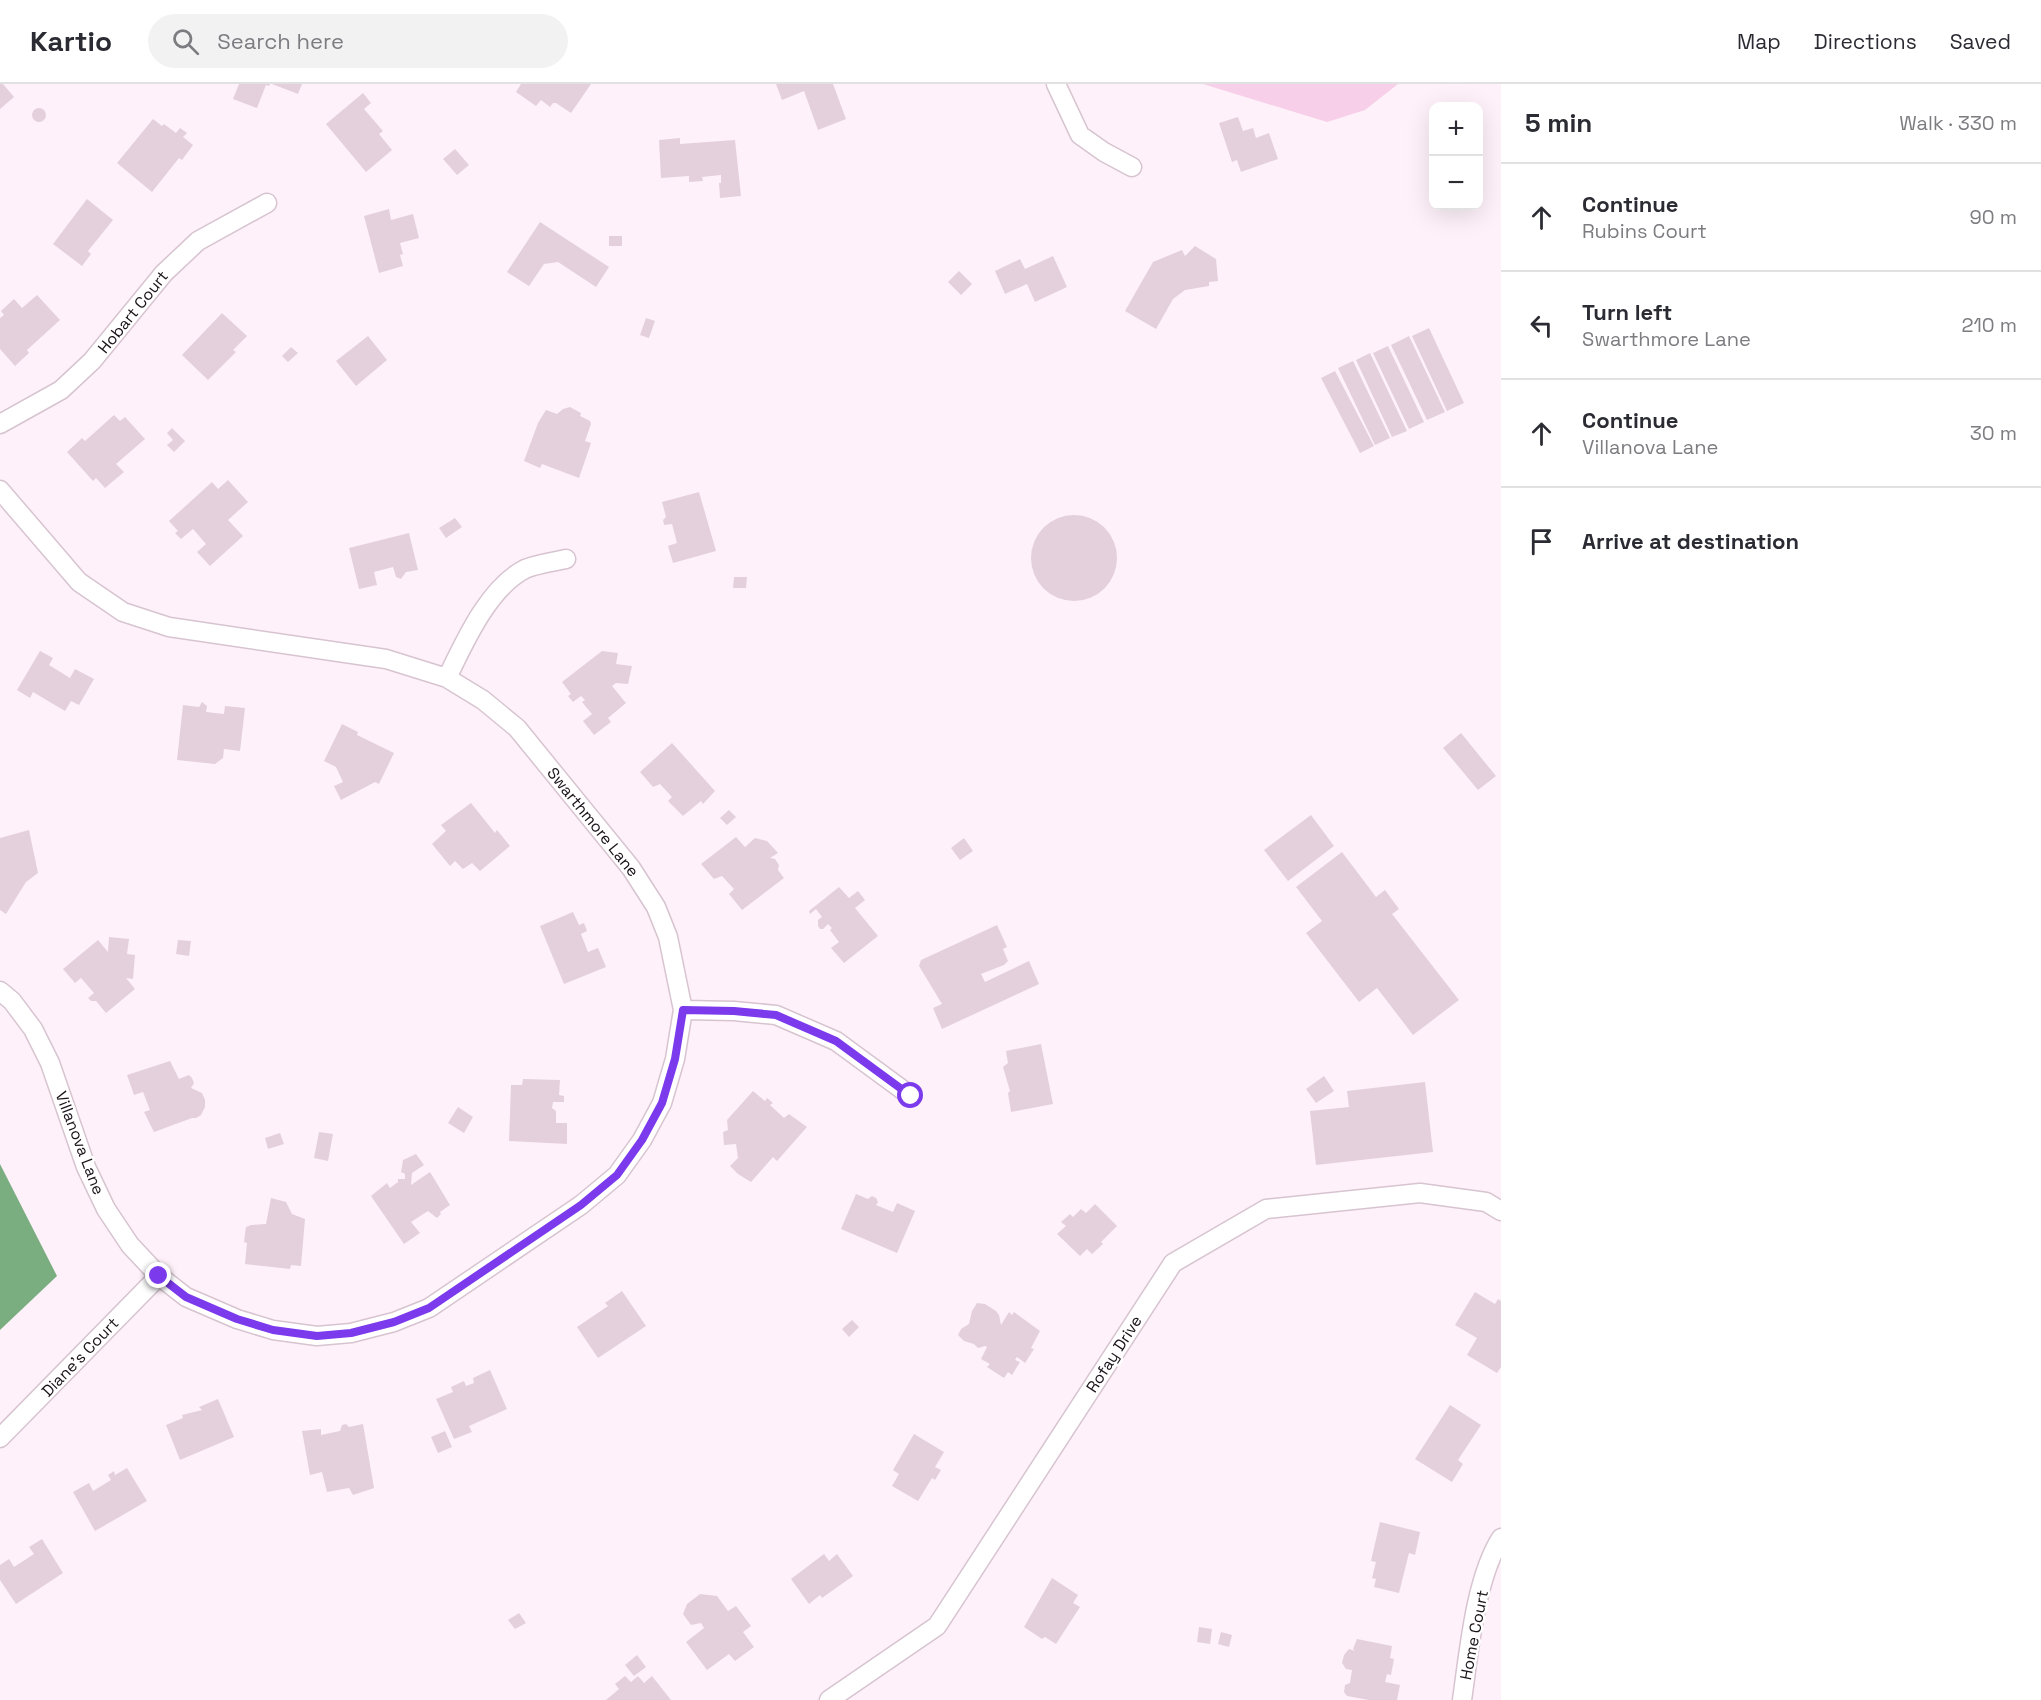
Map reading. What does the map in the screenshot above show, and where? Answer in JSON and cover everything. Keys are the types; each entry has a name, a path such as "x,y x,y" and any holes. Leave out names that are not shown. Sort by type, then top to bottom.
{"street":[{"path":"1056,84 1080,135 1104,152 1132,166"},
{"name":"Hobart Court","path":"0,424 61,390 92,361 164,273 198,241 267,203"},
{"name":"Swarthmore Lane","path":"0,490 79,582 123,612 169,627 386,659 447,678 483,700 517,729 631,867 656,907 668,937 683,1010 675,1059 662,1103 642,1140 617,1175 581,1205 429,1308 394,1322 351,1333 317,1336 273,1330 237,1319"},
{"path":"447,678 469,634 489,603 510,579 526,568 566,559"},
{"name":"Villanova Lane","path":"0,991 12,1001 33,1029 46,1055 86,1167 106,1209 130,1245 159,1276 186,1297 237,1319"},
{"path":"683,1010 776,1015 836,1041 911,1096"},
{"name":"Rofay Drive","path":"829,1700 937,1626 1173,1263 1266,1209 1420,1193 1486,1202 1501,1211"},
{"name":"Diane's Court","path":"0,1438 159,1276"},
{"name":"Home Court","path":"1462,1700 1481,1591 1495,1547 1501,1538"}],"shaded area":[{"path":"1203,84 1398,84 1365,110 1327,122"},
{"path":"0,1164 57,1276 0,1330"}],"building":[{"path":"0,84 3,84 14,97 0,109"},
{"path":"239,84 270,84 266,85 257,108 233,99"},
{"path":"272,84 302,84 298,94"},
{"path":"521,84 591,84 571,113 556,103 550,107 541,100 536,106 516,92"},
{"path":"776,84 833,84 846,119 818,130 804,91 782,100"},
{"path":"363,93 371,103 364,109 383,131 379,134 392,150 366,172 326,124"},
{"path":"39,108 44,110 46,115 44,120 39,122 34,120 32,115 34,110"},
{"path":"1238,117 1243,131 1253,128 1256,138 1269,133 1278,159 1241,172 1237,160 1232,162 1219,123"},
{"path":"153,119 176,133 180,128 187,133 183,137 193,145 182,160 179,158 152,192 117,163"},
{"path":"680,138 680,144 735,140 741,196 720,198 721,175 702,177 703,181 689,182 689,176 661,178 659,140"},
{"path":"455,149 469,165 457,175 443,159"},
{"path":"87,199 113,220 88,251 91,254 82,266 53,244"},
{"path":"389,209 391,220 413,214 419,238 400,243 403,266 379,273 364,216"},
{"path":"540,222 609,267 596,287 558,262 544,264 529,286 507,272"},
{"path":"609,236 622,236 622,246 609,246"},
{"path":"1195,246 1216,259 1218,281 1209,282 1209,286 1185,290 1173,299 1156,329 1125,311 1153,262 1182,250 1185,256"},
{"path":"1053,256 1067,287 1035,302 1027,284 1005,294 995,271 1020,259 1025,269"},
{"path":"959,271 972,284 961,295 948,282"},
{"path":"37,295 60,320 27,350 29,353 15,366 0,349 0,318 4,315 1,311 14,299 22,308"},
{"path":"222,313 247,336 233,350 236,352 208,380 182,355"},
{"path":"646,318 655,321 649,338 640,335"},
{"path":"1429,328 1464,403 1447,411 1412,336"},
{"path":"368,336 387,360 356,386 336,361"},
{"path":"1409,336 1445,412 1427,420 1391,345"},
{"path":"1388,346 1424,422 1409,429 1373,353"},
{"path":"291,347 298,353 288,362 282,356"},
{"path":"1370,353 1407,431 1392,437 1356,360"},
{"path":"1353,361 1390,438 1375,445 1338,368"},
{"path":"1335,371 1374,446 1360,453 1321,378"},
{"path":"570,407 581,413 580,416 590,421 591,424 585,441 591,443 579,478 542,464 540,468 524,461 538,423 546,410 557,414"},
{"path":"114,415 120,421 125,417 145,439 116,464 124,472 105,488 96,478 93,481 67,452 82,438 85,441"},
{"path":"172,428 185,441 174,452 167,445 173,440 167,433"},
{"path":"228,480 248,502 228,520 243,536 210,566 197,552 206,544 193,529 181,539 175,533 178,531 169,521 212,482 218,489"},
{"path":"699,492 716,551 673,563 668,546 677,543 672,524 664,525 663,520 666,517 662,502"},
{"path":"1074,515 1091,518 1105,527 1114,541 1117,558 1114,575 1105,589 1091,598 1074,601 1057,598 1043,589 1034,575 1031,558 1034,541 1043,527 1057,518"},
{"path":"455,518 462,527 446,538 439,528"},
{"path":"409,533 418,570 406,572 401,579 396,577 393,567 374,572 377,585 359,589 349,548"},
{"path":"734,577 747,577 746,588 733,588"},
{"path":"40,651 53,658 49,665 70,678 75,669 94,679 79,705 71,701 65,711 33,692 30,698 17,690"},
{"path":"602,651 618,653 616,664 632,666 628,684 616,683 612,686 626,703 608,718 611,722 594,735 583,721 592,714 582,702 585,700 581,696 573,702 568,696 571,694 562,682"},
{"path":"202,702 207,706 206,712 224,714 225,706 245,708 240,751 224,749 223,758 215,764 177,760 183,705 199,707"},
{"path":"342,724 358,732 357,735 394,753 379,784 375,782 341,800 334,786 343,782 336,767 324,761"},
{"path":"1461,733 1496,776 1478,790 1443,748"},
{"path":"672,743 715,791 703,804 701,801 683,816 668,801 672,797 660,784 653,787 640,772"},
{"path":"471,803 495,833 497,830 510,846 480,871 472,863 463,869 455,861 450,866 432,844 446,831 441,825"},
{"path":"729,810 736,817 727,825 720,818"},
{"path":"1311,815 1334,846 1288,881 1264,850"},
{"path":"29,830 38,873 26,882 6,914 0,910 0,838"},
{"path":"736,837 745,847 755,838 767,841 778,853 770,858 775,859 779,865 778,870 784,878 742,910 729,894 734,889 722,876 714,879 701,864"},
{"path":"964,838 973,851 960,860 951,848"},
{"path":"1342,852 1376,897 1385,890 1399,909 1392,914 1459,1000 1413,1035 1377,988 1359,1002 1306,933 1322,921 1296,887"},
{"path":"839,887 849,898 858,891 865,900 855,908 878,936 844,963 831,948 839,942 830,930 832,928 828,924 820,929 818,920 822,917 816,909 810,914 809,911"},
{"path":"573,912 579,925 584,923 587,931 581,934 588,952 598,948 606,967 564,984 540,926"},
{"path":"997,925 1007,947 1003,949 1008,961 1004,965 981,974 985,982 1029,961 1039,984 942,1029 933,1008 942,1004 919,966 921,960"},
{"path":"109,937 129,939 127,954 135,955 133,979 126,978 135,989 106,1013 96,1001 88,998 94,993 81,978 75,983 63,969 98,940 108,952"},
{"path":"178,940 191,941 189,956 176,954"},
{"path":"1041,1044 1053,1104 1011,1112 1008,1093 1010,1091 1003,1067 1008,1063 1006,1051"},
{"path":"170,1061 179,1079 189,1075 192,1078 194,1083 191,1088 202,1093 205,1107 201,1115 196,1118 154,1132 144,1112 150,1110 143,1092 134,1095 127,1075"},
{"path":"1324,1076 1334,1091 1316,1103 1306,1089"},
{"path":"523,1079 560,1080 559,1095 564,1096 564,1102 553,1102 552,1108 556,1111 556,1123 567,1123 567,1144 509,1141 511,1085 522,1085"},
{"path":"1425,1082 1433,1152 1316,1165 1310,1111 1349,1107 1347,1091"},
{"path":"753,1091 765,1101 767,1098 773,1103 770,1105 784,1118 789,1114 807,1127 777,1161 773,1157 751,1182 730,1166 738,1158 736,1144 724,1145 723,1132 728,1130 727,1120"},
{"path":"458,1107 473,1117 464,1133 448,1123"},
{"path":"319,1132 333,1134 328,1161 314,1158"},
{"path":"280,1133 284,1144 268,1149 265,1138"},
{"path":"416,1154 424,1165 412,1173 411,1185 430,1172 450,1205 440,1212 437,1218 428,1211 411,1222 420,1233 404,1244 371,1196 387,1183 390,1188 398,1182 398,1179 405,1179 405,1174 401,1172 403,1160"},
{"path":"856,1194 868,1199 872,1196 878,1202 876,1205 893,1212 897,1203 915,1211 897,1253 841,1229"},
{"path":"271,1198 286,1202 292,1214 305,1219 301,1266 291,1265 290,1269 245,1264 246,1227 266,1224"},
{"path":"1095,1204 1117,1226 1092,1254 1087,1249 1080,1256 1057,1234 1066,1226 1061,1222 1070,1214 1073,1217 1081,1209 1086,1213"},
{"path":"622,1291 646,1326 598,1358 577,1327 608,1306 605,1303"},
{"path":"1475,1292 1495,1304 1498,1299 1501,1301 1501,1367 1497,1373 1467,1355 1477,1338 1455,1325"},
{"path":"977,1303 985,1304 996,1311 1001,1325 1009,1312 1012,1315 1014,1312 1040,1331 1031,1348 1034,1349 1025,1363 1017,1357 1015,1360 1020,1362 1012,1375 1008,1372 1004,1378 987,1367 990,1364 981,1359 987,1347 978,1348 958,1335 961,1329 969,1324 972,1311"},
{"path":"852,1320 859,1327 849,1337 842,1329"},
{"path":"490,1370 507,1409 469,1426 472,1432 454,1439 436,1399 453,1392 451,1387 464,1381 466,1386 474,1383 473,1378"},
{"path":"218,1399 234,1437 180,1460 166,1425 183,1418 182,1415 202,1410 199,1407"},
{"path":"1450,1405 1481,1425 1458,1460 1463,1464 1452,1482 1415,1459"},
{"path":"346,1424 349,1427 363,1424 374,1488 353,1495 349,1488 327,1492 322,1472 310,1475 302,1431 321,1429 321,1435 340,1431 342,1425"},
{"path":"445,1431 452,1447 438,1453 431,1437"},
{"path":"914,1434 944,1452 935,1467 941,1470 935,1480 932,1478 918,1501 892,1486 899,1474 893,1470"},
{"path":"127,1468 147,1501 95,1531 73,1492 89,1483 93,1491 111,1480 108,1475 114,1471 115,1475"},
{"path":"1380,1522 1420,1532 1415,1555 1409,1553 1399,1593 1374,1587 1376,1579 1372,1578 1376,1562 1371,1561"},
{"path":"42,1539 63,1573 16,1604 0,1580 0,1565 9,1559 14,1567 34,1554 29,1547"},
{"path":"824,1554 829,1561 837,1554 853,1576 822,1598 820,1595 809,1604 791,1579"},
{"path":"1052,1578 1078,1595 1073,1603 1080,1607 1056,1644 1045,1637 1042,1639 1024,1627"},
{"path":"700,1594 717,1596 728,1611 736,1606 751,1626 743,1632 754,1647 735,1661 729,1654 707,1670 686,1642 704,1628 701,1623 691,1625 683,1614 687,1604"},
{"path":"519,1613 526,1623 515,1629 508,1620"},
{"path":"1199,1627 1212,1629 1210,1644 1197,1642"},
{"path":"1221,1632 1232,1635 1229,1647 1218,1644"},
{"path":"1357,1639 1392,1646 1390,1658 1394,1659 1391,1675 1387,1674 1385,1682 1400,1685 1397,1700 1369,1700 1347,1696 1344,1692 1345,1685 1350,1683 1352,1670 1346,1669 1342,1663 1349,1649 1355,1651 1353,1649"},
{"path":"637,1655 646,1667 634,1676 625,1665"},
{"path":"625,1676 631,1682 638,1676 644,1683 652,1676 671,1700 606,1700 619,1689 615,1684"}],"route":[{"path":"159,1276 186,1297 237,1319 273,1330 317,1336 351,1333 394,1322 429,1308 581,1205 617,1175 642,1140 662,1103 675,1059 683,1010 776,1015 836,1041 911,1096"}]}
